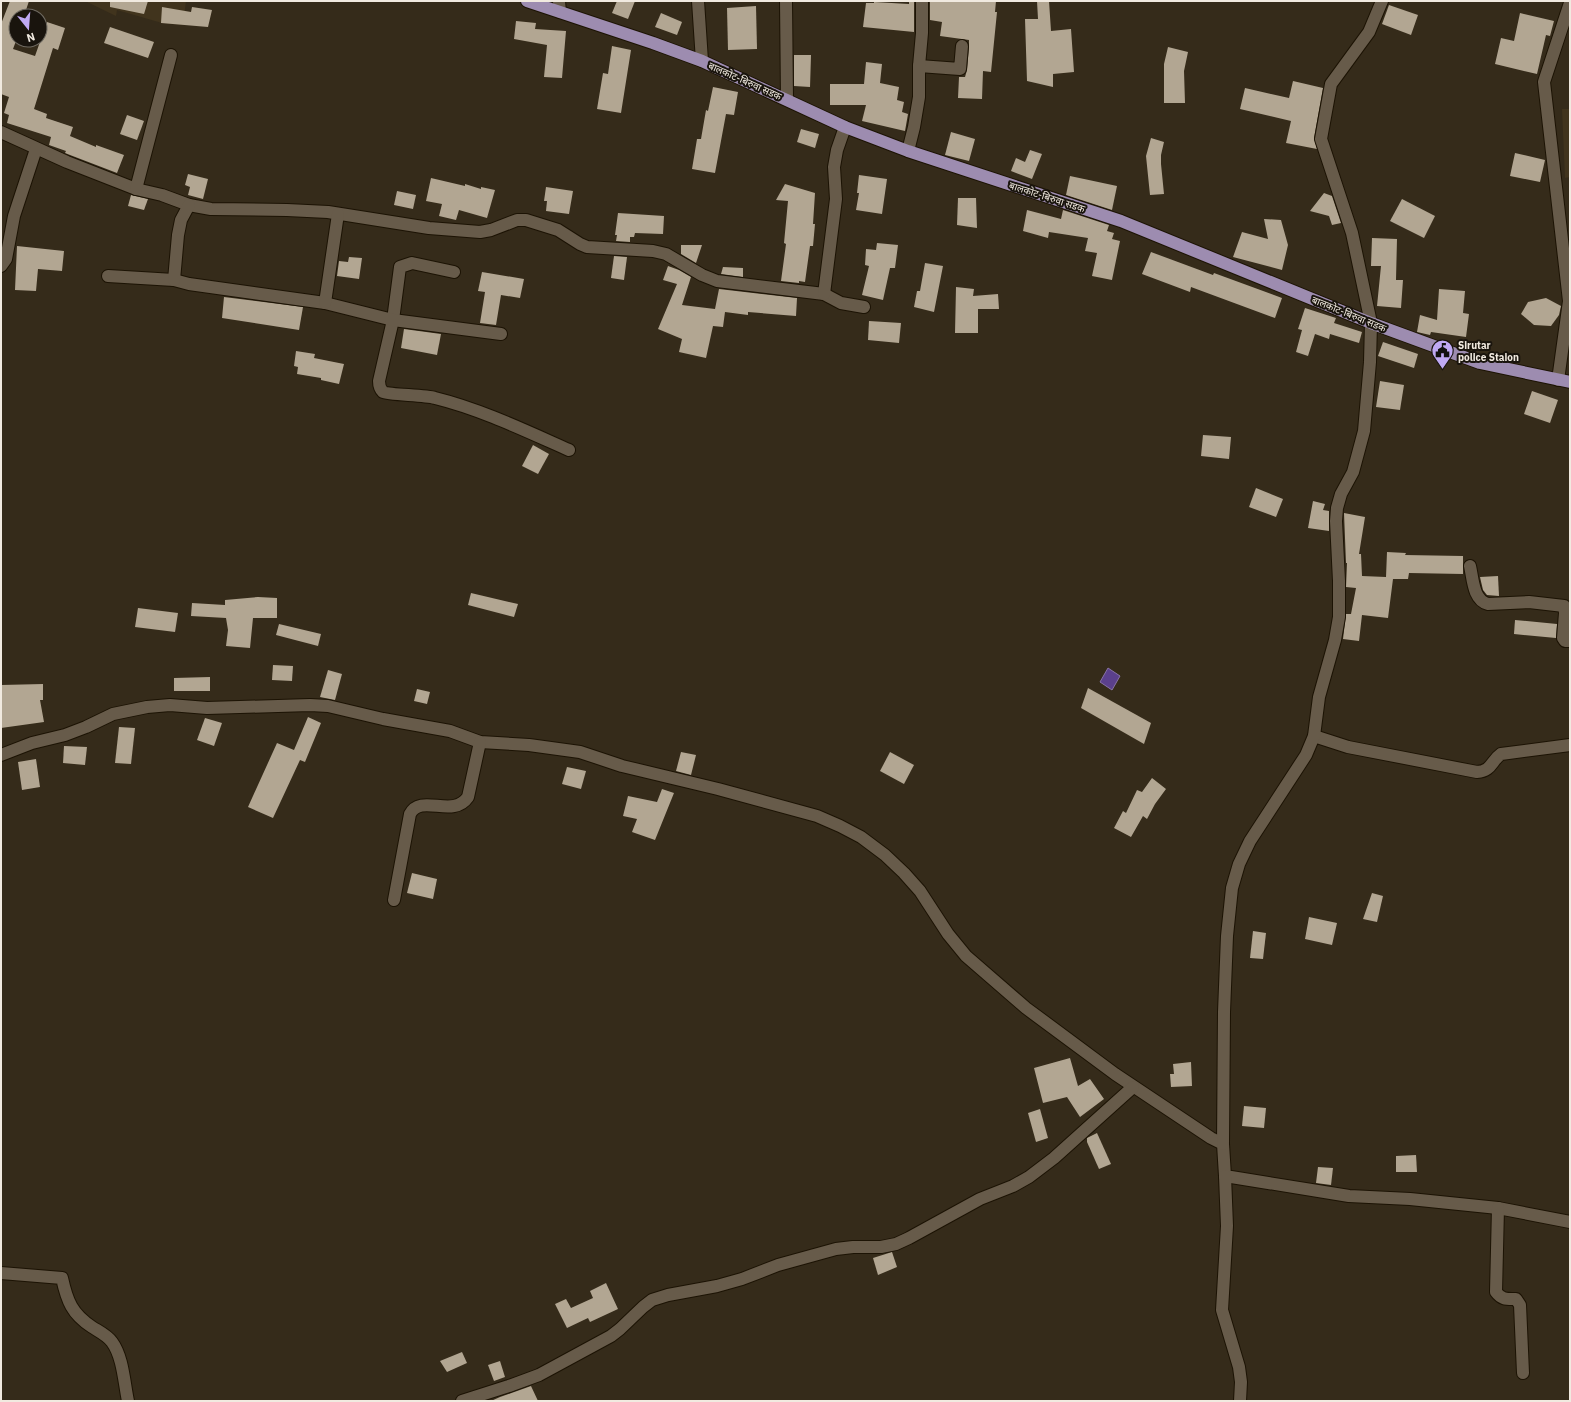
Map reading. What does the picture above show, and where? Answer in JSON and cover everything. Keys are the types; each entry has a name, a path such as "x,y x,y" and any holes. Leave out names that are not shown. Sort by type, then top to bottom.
{"main road":[{"name":"बालकोट-बिरुवा सडक","path":"527,1 560,6 702,61 787,99 844,127 908,151 1121,221 1371,324 1480,363 1564,381"}],"street":[{"path":"698,1 702,61"},
{"path":"786,1 787,99"},
{"path":"908,151 914,127 918,97 922,33 922,1"},
{"path":"1240,1401 1241,1382 1239,1367 1222,1310 1227,1226 1223,1144 1224,1012 1227,936 1232,888 1239,864 1250,841 1306,755 1314,736 1319,698 1335,640 1339,617 1340,581 1336,521 1337,508 1341,494 1353,472 1359,455 1364,431 1370,362 1371,324 1352,232 1322,139 1331,84 1369,32 1382,1"},
{"path":"1564,381 1568,301 1544,82 1570,3"},
{"path":"919,66 960,69 962,46"},
{"path":"136,189 171,55"},
{"path":"824,294 836,199 834,167 837,150 844,127"},
{"path":"1,132 36,149 136,189 162,195 189,205 211,209 287,210 338,214 429,228 480,232 491,230 517,220 526,220 558,230 587,247 653,251 666,254 702,275 717,281 824,294 841,303 864,307"},
{"path":"1,266 6,259 14,216 36,149"},
{"path":"174,280 178,234 181,220 189,205"},
{"path":"326,303 338,214"},
{"path":"454,272 412,263 400,267 393,320 379,381 380,388 383,392 389,394 434,398 462,406 569,450"},
{"path":"108,276 174,280 189,284 326,303 393,320 500,334"},
{"path":"1470,566 1479,599 1484,603 1529,602 1564,606 1566,613 1563,638 1565,641 1570,641"},
{"path":"1,755 32,744 65,735 120,711 170,705 207,708 310,705 328,706 383,719 450,731 480,742 529,745 580,752 622,766 718,789 817,816 860,837 886,855 920,891 948,934 966,956 1026,1008 1133,1087 1210,1138 1223,1144"},
{"path":"1314,736 1348,747 1477,772 1489,768 1501,754 1570,745"},
{"path":"394,900 410,814 416,807 452,807 458,806 464,802 468,797 480,742"},
{"path":"462,1401 539,1375 611,1336 643,1306 652,1300 668,1295 717,1286 742,1279 778,1265 836,1249 853,1247 881,1247 896,1244 909,1238 980,1199 1013,1186 1029,1176 1054,1158 1133,1087"},
{"path":"1225,1176 1349,1196 1410,1199 1498,1208 1570,1222"},
{"path":"1498,1208 1496,1292 1501,1298 1516,1299 1520,1305 1523,1373"},
{"path":"1,1273 62,1278 66,1296 72,1308 87,1324 111,1341 116,1349 120,1359 128,1401"}],"shaded area":[{"path":"85,1 186,1 183,25 162,23 117,10 116,16"},
{"path":"1562,109 1570,109 1570,177 1565,178"},
{"path":"1108,668 1120,676 1112,690 1100,682"}],"building":[{"path":"10,1 29,1 27,8 8,8 8,48 13,48 35,56 38,48 48,48 48,22 65,28 58,50 53,48 34,109 47,114 46,118 73,127 70,136 96,147 96,145 124,155 117,173 65,153 66,151 49,145 51,137 7,123 9,115 4,113 9,97 1,94 1,24"},
{"path":"110,1 148,1 144,14 110,7"},
{"path":"617,1 635,1 628,19 612,13"},
{"path":"909,1 914,1 914,32 863,27 866,3 909,4"},
{"path":"930,1 996,1 995,12 997,12 991,72 983,71 982,99 958,98 959,77 965,77 967,70 969,40 940,36 942,22 930,20"},
{"path":"1037,1 1049,1 1051,31 1071,29 1074,72 1053,74 1053,87 1027,81 1025,19 1038,19"},
{"path":"1389,5 1418,15 1411,35 1382,24"},
{"path":"756,6 757,49 728,50 727,8"},
{"path":"162,7 191,12 192,7 212,10 208,27 161,23"},
{"path":"661,13 682,22 677,35 655,27"},
{"path":"1520,13 1554,21 1550,36 1546,35 1537,74 1495,64 1501,38 1514,41"},
{"path":"516,21 536,23 535,29 566,31 562,78 544,77 547,45 514,39"},
{"path":"110,27 154,42 148,58 104,43"},
{"path":"612,46 631,50 621,113 597,109 603,73 608,74"},
{"path":"1168,47 1188,52 1184,71 1185,103 1164,103 1164,64"},
{"path":"794,55 811,55 810,87 794,86"},
{"path":"866,62 882,64 880,83 899,87 897,100 904,102 902,112 908,114 905,131 862,121 866,105 830,105 830,84 864,84"},
{"path":"1293,81 1323,88 1314,138 1317,149 1286,143 1291,121 1240,109 1245,88 1289,98"},
{"path":"713,87 738,92 734,115 726,114 715,173 692,169 697,139 701,139 706,110 708,111"},
{"path":"127,115 144,121 137,140 120,134"},
{"path":"801,129 819,134 815,148 797,142"},
{"path":"951,132 975,139 969,161 945,155"},
{"path":"1151,138 1164,142 1161,155 1161,164 1164,194 1150,195 1146,156"},
{"path":"1030,150 1042,154 1032,179 1011,171 1016,158 1025,162"},
{"path":"1515,153 1545,160 1540,182 1510,176"},
{"path":"188,174 208,179 203,199 188,195 190,187 185,185"},
{"path":"859,175 887,179 882,214 856,210 859,193 857,193"},
{"path":"1070,176 1117,186 1112,210 1066,195"},
{"path":"431,178 465,186 465,184 481,189 481,187 495,190 487,218 459,210 456,220 439,216 442,204 426,201"},
{"path":"785,184 815,193 813,246 810,246 805,282 799,281 799,283 781,281 786,244 784,243 788,201 776,200"},
{"path":"546,187 573,191 569,214 546,211 547,201 544,201"},
{"path":"397,191 416,195 413,209 394,205"},
{"path":"1324,193 1332,196 1341,223 1332,225 1329,216 1310,211"},
{"path":"131,195 148,199 144,210 128,206"},
{"path":"958,198 976,198 977,228 957,225"},
{"path":"1402,199 1435,216 1424,238 1390,221"},
{"path":"1027,210 1061,219 1063,210 1109,225 1107,231 1114,233 1112,239 1120,241 1112,280 1092,276 1097,253 1085,251 1088,238 1049,232 1048,238 1023,231"},
{"path":"618,213 664,216 663,234 635,233 634,237 630,237 630,242 616,241 617,235 615,235"},
{"path":"1264,219 1281,220 1288,245 1282,270 1233,257 1242,232 1268,239"},
{"path":"1372,238 1397,239 1396,280 1403,280 1401,308 1377,306 1381,266 1371,266"},
{"path":"877,243 898,245 895,268 890,268 883,300 862,295 869,266 865,265 866,249 876,250"},
{"path":"681,245 702,245 696,263 681,254"},
{"path":"17,246 64,251 62,271 38,269 36,291 15,290"},
{"path":"1151,252 1282,298 1275,318 1191,287 1190,292 1142,274"},
{"path":"614,256 627,257 624,280 611,278"},
{"path":"349,257 362,258 359,279 337,276 339,261 348,262"},
{"path":"925,263 943,266 934,312 914,307 917,291 920,291"},
{"path":"668,266 691,277 682,305 715,309 719,289 797,298 796,316 748,312 748,315 725,312 723,327 713,326 706,358 679,352 682,339 658,329 677,284 663,280"},
{"path":"723,267 743,268 743,277 721,274"},
{"path":"482,272 524,279 520,298 501,295 496,325 480,323 485,292 478,291"},
{"path":"956,287 974,289 973,296 998,294 999,309 978,309 978,333 955,333"},
{"path":"1439,289 1465,291 1463,313 1469,314 1466,337 1431,332 1430,335 1417,332 1420,315 1437,320"},
{"path":"224,297 303,307 299,330 222,318"},
{"path":"1546,298 1561,306 1559,315 1551,326 1534,325 1521,314 1528,302"},
{"path":"1305,308 1336,318 1334,323 1362,332 1359,343 1330,334 1329,339 1315,334 1308,356 1296,352 1302,330 1298,329"},
{"path":"869,321 901,323 899,343 868,340"},
{"path":"404,329 441,334 437,355 401,348"},
{"path":"1383,342 1418,354 1414,368 1378,356"},
{"path":"296,351 315,354 314,358 344,364 339,384 321,380 321,378 297,374 298,367 294,366"},
{"path":"1380,381 1404,385 1400,410 1376,407"},
{"path":"1532,391 1558,400 1550,423 1524,414"},
{"path":"1203,435 1231,437 1229,459 1201,456"},
{"path":"533,445 549,454 538,474 522,466"},
{"path":"1256,488 1283,499 1276,517 1249,507"},
{"path":"1313,501 1325,504 1323,510 1329,511 1329,531 1308,528"},
{"path":"1344,513 1365,517 1359,554 1361,554 1362,576 1386,577 1387,552 1406,553 1405,555 1463,556 1463,574 1409,573 1408,579 1393,579 1388,618 1362,615 1359,641 1343,639 1346,614 1351,614 1356,588 1346,587 1347,563"},
{"path":"1498,576 1499,596 1487,595 1483,590 1480,577"},
{"path":"471,593 518,604 514,617 468,605"},
{"path":"258,597 277,598 277,618 253,618 250,648 226,646 228,630 226,618 191,616 192,603 225,605 225,600"},
{"path":"138,608 178,613 175,632 135,627"},
{"path":"1515,620 1557,624 1556,638 1514,634"},
{"path":"279,624 321,634 318,646 276,635"},
{"path":"273,665 293,666 292,681 272,680"},
{"path":"328,670 342,674 335,700 320,697"},
{"path":"210,677 210,691 174,691 174,678"},
{"path":"43,684 43,700 40,700 44,722 1,728 1,685"},
{"path":"1088,688 1151,723 1144,744 1081,708"},
{"path":"417,689 430,692 427,704 414,701"},
{"path":"308,717 321,723 305,762 300,760 273,818 248,807 277,743 294,750"},
{"path":"205,718 222,723 214,746 197,740"},
{"path":"119,727 135,728 131,764 115,763"},
{"path":"64,746 87,747 85,765 63,763"},
{"path":"681,752 696,755 691,775 676,771"},
{"path":"890,752 914,765 904,784 880,771"},
{"path":"36,759 40,787 22,790 18,762"},
{"path":"567,767 586,771 581,789 562,784"},
{"path":"1152,778 1166,789 1155,804 1147,819 1143,816 1131,837 1114,828 1123,811 1126,813 1137,790 1142,792"},
{"path":"662,789 674,793 655,840 632,832 637,819 623,816 628,796 657,802"},
{"path":"412,873 437,879 433,899 407,893"},
{"path":"1372,893 1383,896 1377,922 1363,919"},
{"path":"1309,917 1337,923 1332,945 1305,939"},
{"path":"1253,931 1266,933 1263,959 1250,958"},
{"path":"1070,1058 1078,1086 1090,1079 1104,1099 1080,1117 1067,1097 1043,1103 1034,1068"},
{"path":"1191,1062 1192,1086 1171,1087 1170,1074 1174,1074 1173,1064"},
{"path":"1244,1106 1266,1108 1264,1128 1242,1126"},
{"path":"1040,1109 1048,1138 1036,1142 1028,1113"},
{"path":"1097,1133 1111,1164 1099,1169 1087,1142 1087,1138"},
{"path":"1416,1155 1417,1172 1396,1172 1396,1156"},
{"path":"1318,1167 1333,1168 1331,1185 1316,1183"},
{"path":"892,1252 897,1267 878,1275 873,1258"},
{"path":"606,1283 618,1309 590,1322 588,1318 567,1328 555,1304 566,1299 571,1308 593,1298 590,1291"},
{"path":"462,1352 467,1363 447,1372 440,1361"},
{"path":"500,1361 505,1377 494,1381 488,1365"},
{"path":"531,1386 538,1401 491,1401 500,1397"}],"place":[{"name":"Sirutar police Staion","path":"1442,370"}]}
